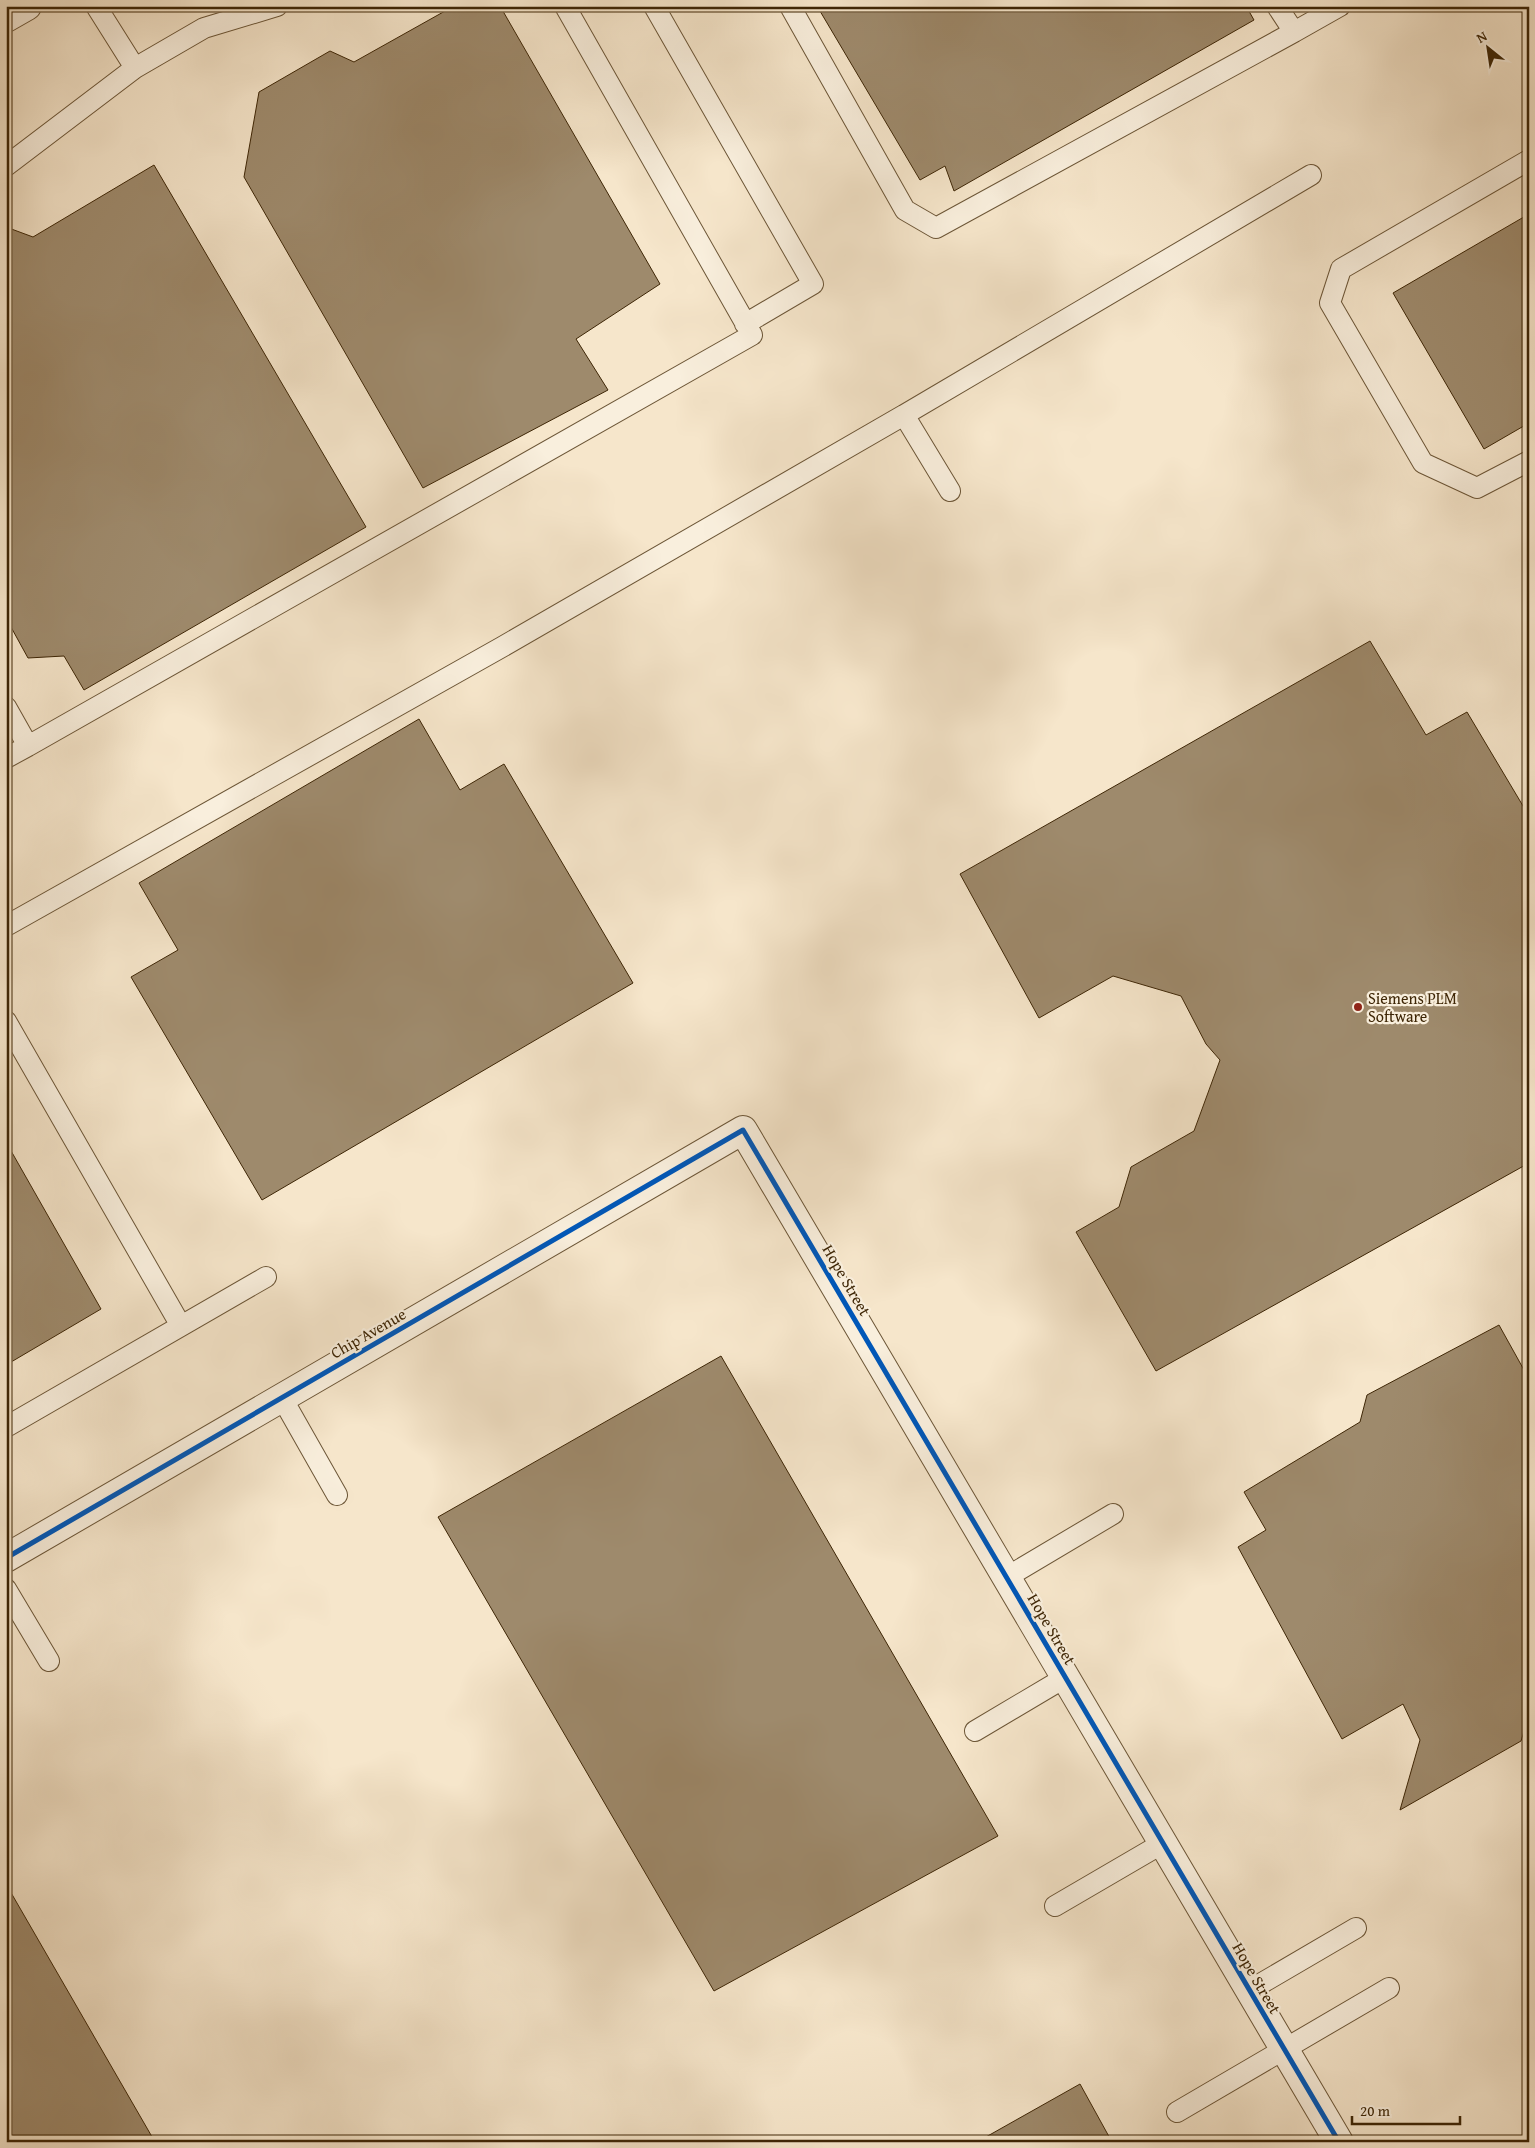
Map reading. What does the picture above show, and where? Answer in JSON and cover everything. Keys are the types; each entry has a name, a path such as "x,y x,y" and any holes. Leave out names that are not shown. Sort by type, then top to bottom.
{"street":[{"path":"6,18 27,6"},
{"name":"Chip Avenue","path":"6,1558 743,1130"},
{"name":"Hope Street","path":"743,1130 1339,2142"}],"lane":[{"path":"96,6 135,68"},
{"path":"6,166 135,68 204,28 277,6"},
{"path":"6,758 752,335 565,6"},
{"path":"654,6 814,284 745,324"},
{"path":"790,6 905,210 936,228 1340,6"},
{"path":"1277,6 1294,32"},
{"path":"1529,160 1341,269 1330,304 1423,463 1477,488 1529,461"},
{"path":"6,926 502,647 904,415 1310,176"},
{"path":"904,415 950,491"},
{"path":"6,707 28,746"},
{"path":"6,1021 181,1326"},
{"path":"6,1427 266,1277"},
{"path":"282,1398 337,1495"},
{"path":"1007,1577 1113,1514"},
{"path":"6,1589 49,1661"},
{"path":"975,1731 1066,1677"},
{"path":"1055,1906 1163,1843"},
{"path":"1250,1990 1356,1928"},
{"path":"1177,2112 1389,1988"}],"building":[{"path":"454,6 500,6 660,284 576,339 608,390 423,488 244,177 259,92 330,51 354,62"},
{"path":"817,6 1246,6 1254,20 954,191 945,166 920,180"},
{"path":"154,165 366,527 84,690 64,656 28,658 6,618 6,227 33,237"},
{"path":"1529,214 1529,423 1484,449 1393,293"},
{"name":"Siemens PLM Software","path":"1370,641 1426,735 1467,712 1529,816 1529,1163 1156,1371 1076,1232 1119,1207 1131,1167 1194,1131 1220,1060 1206,1044 1181,996 1113,976 1039,1018 960,874"},
{"path":"419,719 460,790 504,764 633,983 262,1200 131,977 178,950 139,883"},
{"path":"6,1142 101,1309 6,1365"},
{"path":"1499,1325 1529,1379 1529,1715 1521,1741 1400,1810 1420,1740 1403,1704 1342,1739 1238,1547 1266,1530 1244,1492 1360,1422 1367,1395"},
{"path":"721,1356 998,1836 714,1991 438,1517"},
{"path":"6,1884 155,2142 6,2142"},
{"path":"1080,2084 1112,2142 977,2142"}],"cycle path":[{"path":"6,1558 743,1130 1339,2142"}],"place":[{"name":"Siemens PLM Software","path":"1358,1007"}]}
